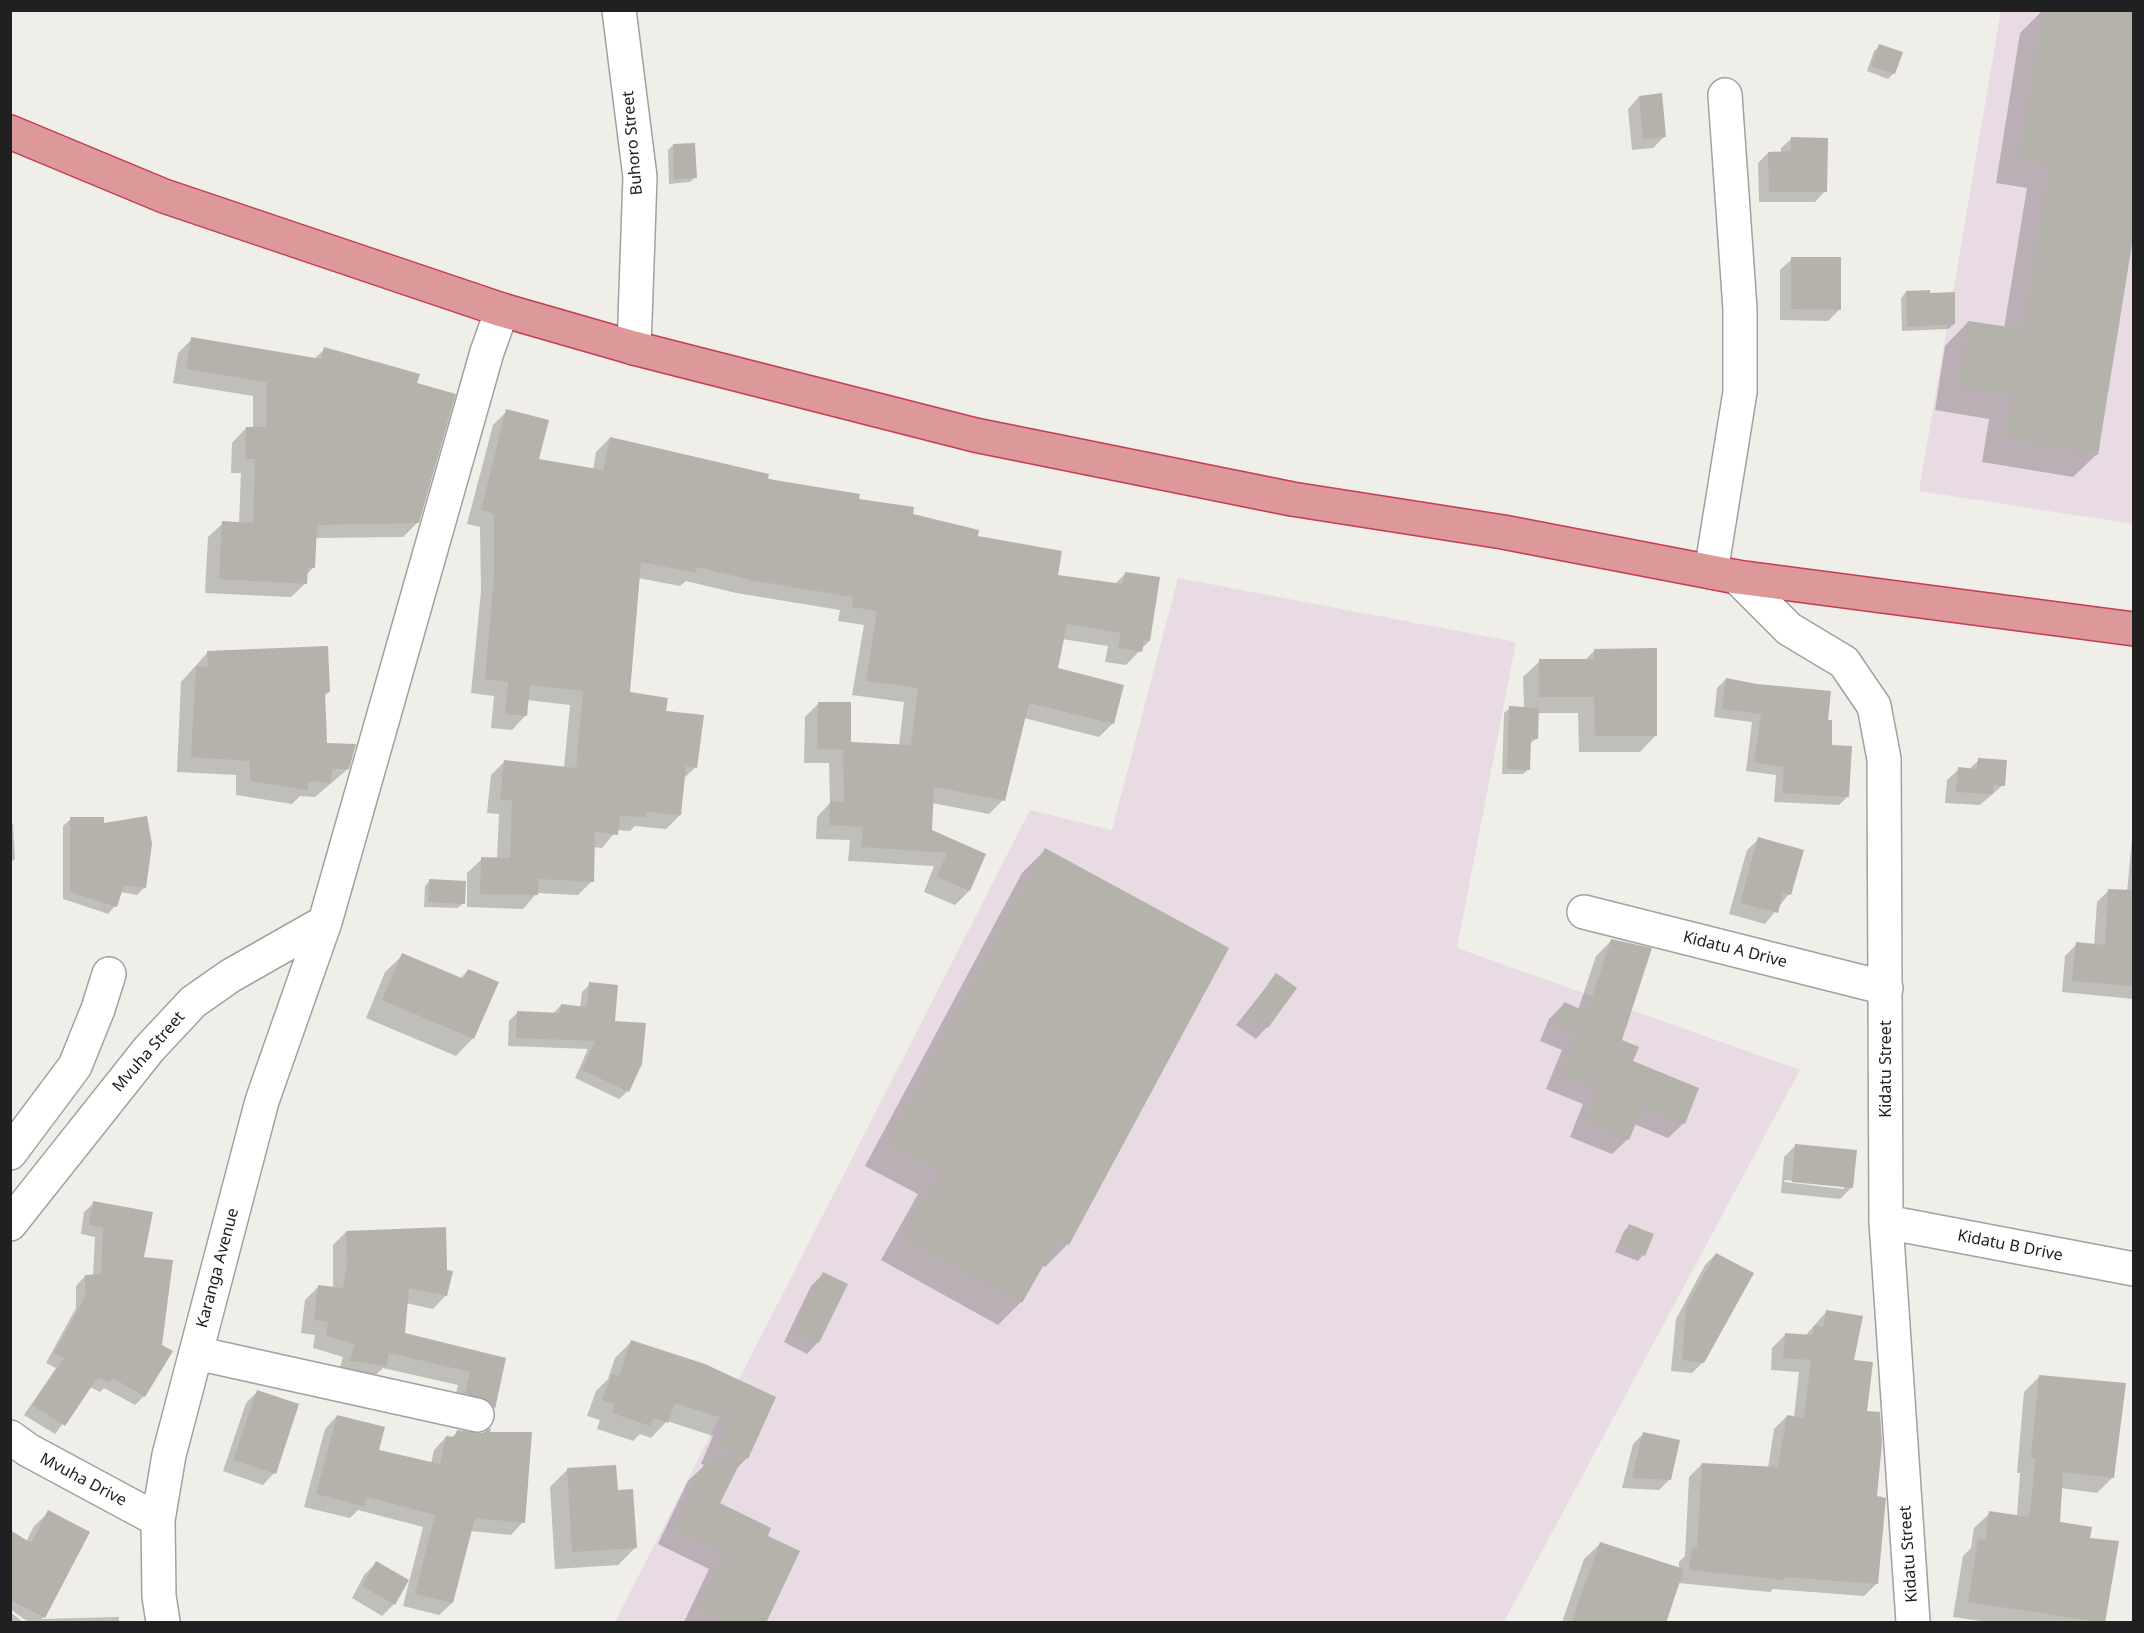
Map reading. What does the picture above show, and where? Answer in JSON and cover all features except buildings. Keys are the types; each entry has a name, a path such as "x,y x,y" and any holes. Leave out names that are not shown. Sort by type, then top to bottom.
{"highway":[{"path":"10,132 164,196 502,310 634,348 975,435 1292,499 1503,532 1724,574 2133,629"}],"street":[{"name":"Buhoro Street","path":"619,10 640,177 634,348"},
{"path":"1724,574 1740,392 1740,309 1725,95"},
{"name":"Karanga Avenue","path":"163,1623 159,1596 158,1520 169,1455 262,1101 325,922 487,352 502,310"},
{"name":"Kidatu Street","path":"1724,574 1789,629 1844,662 1874,706 1884,759 1886,1222 1913,1623"},
{"name":"Kidatu A Drive","path":"1584,912 1886,988"},
{"name":"Mvuha Street","path":"10,1224 149,1049 194,1002 230,976 325,922"},
{"path":"10,1153 75,1065 99,1009 109,974"},
{"name":"Kidatu B Drive","path":"1886,1222 2133,1269"},
{"path":"196,1353 477,1415"},
{"name":"Mvuha Drive","path":"10,1437 28,1450 158,1520"}],"shaded area":[{"path":"2001,11 2133,11 2133,524 1919,491"},
{"path":"1178,578 1516,642 1457,948 1800,1070 1504,1622 615,1622 1030,810 1112,830"}]}
